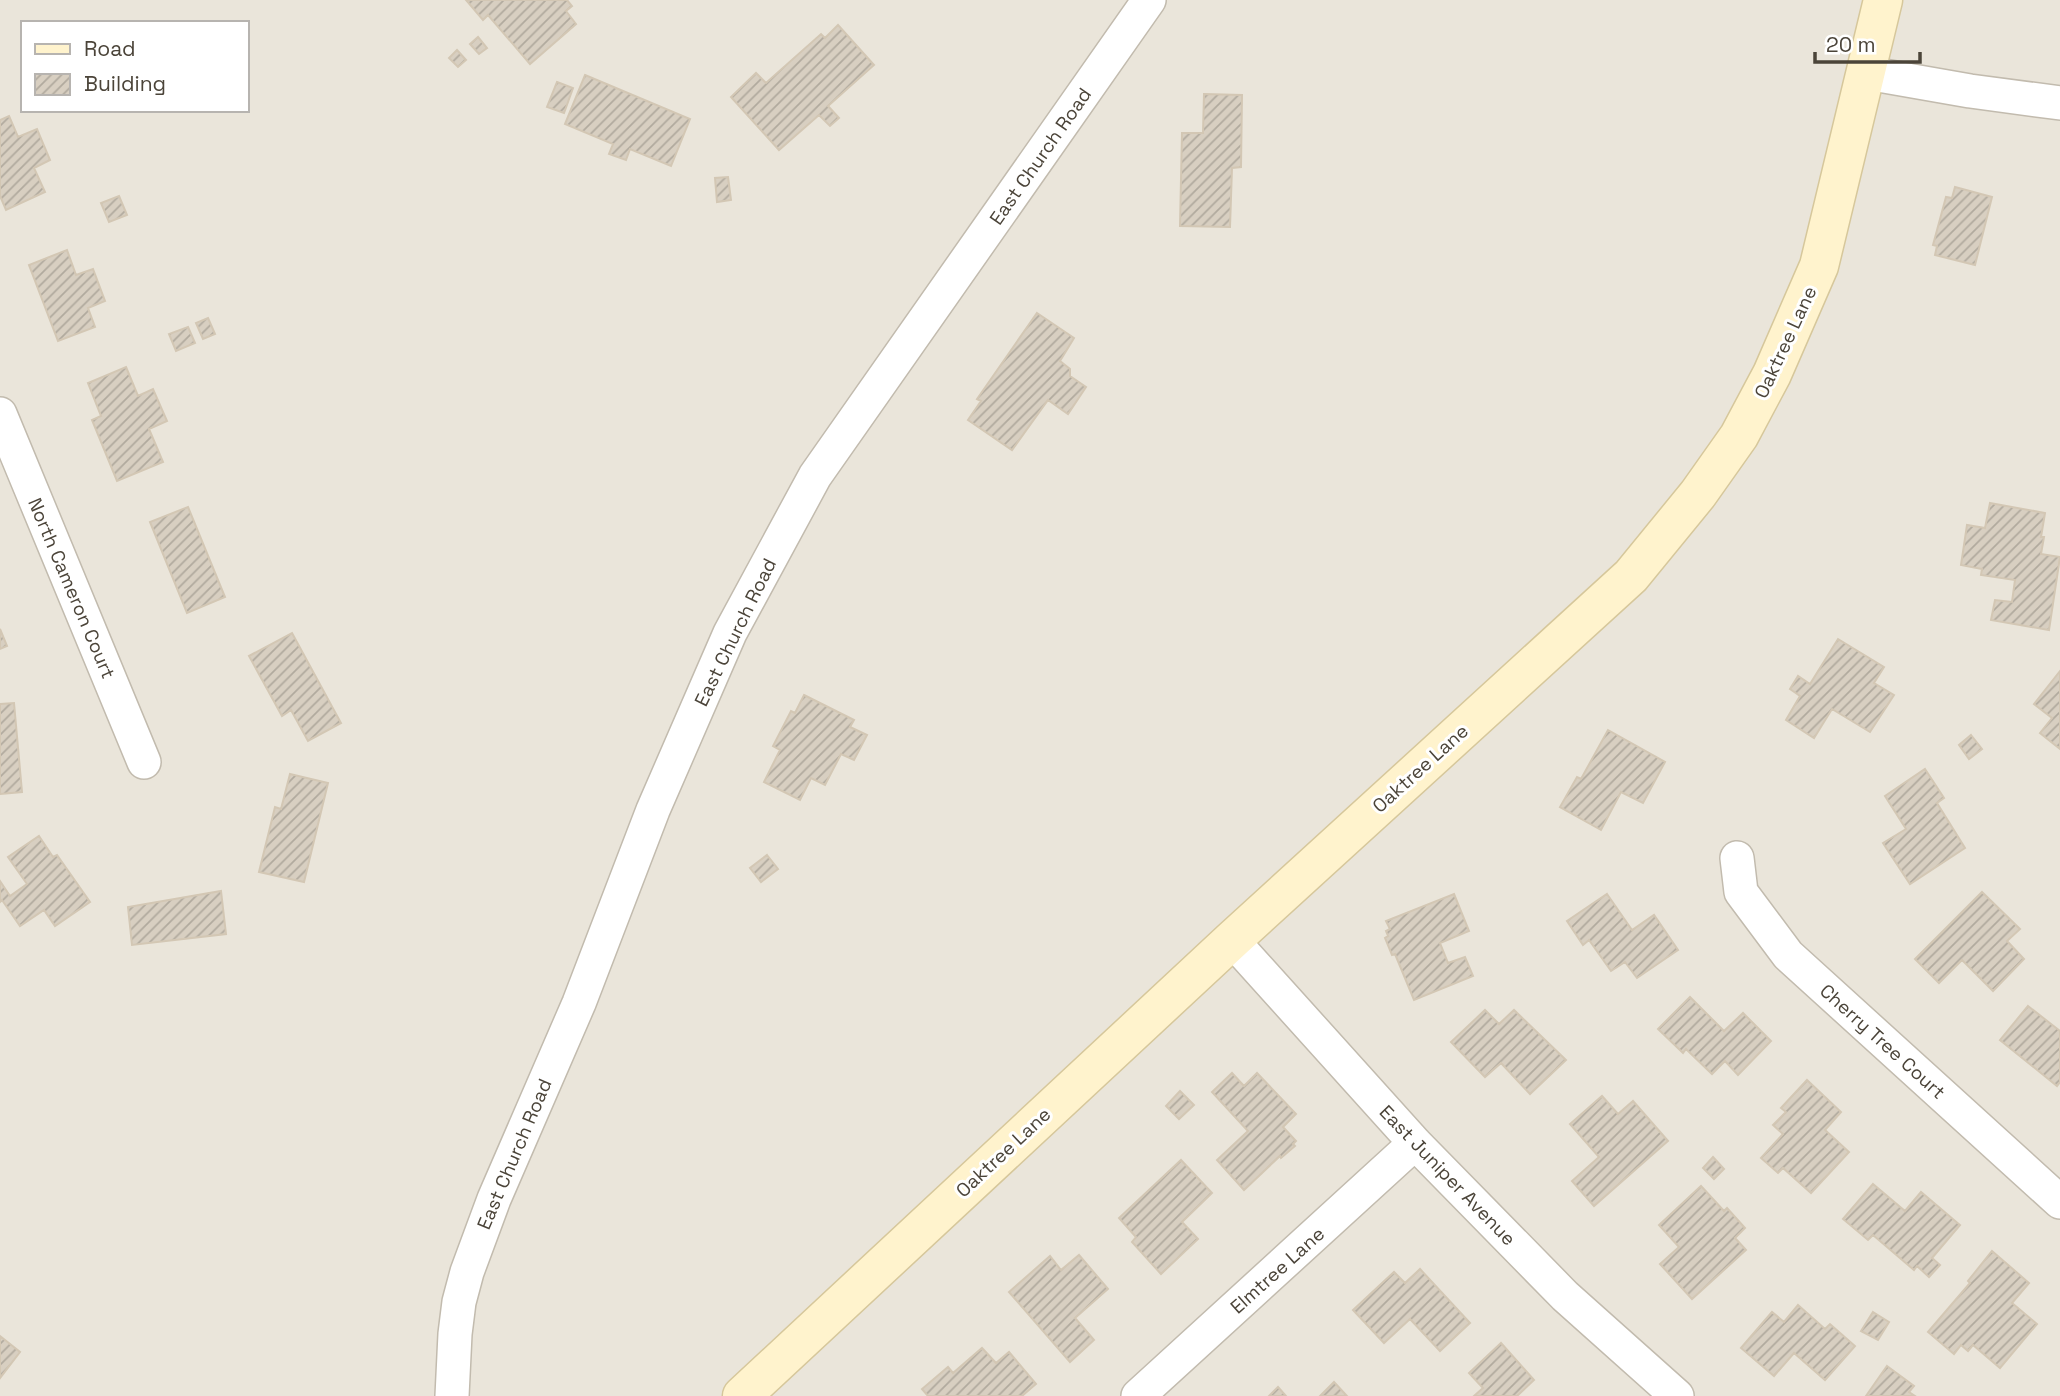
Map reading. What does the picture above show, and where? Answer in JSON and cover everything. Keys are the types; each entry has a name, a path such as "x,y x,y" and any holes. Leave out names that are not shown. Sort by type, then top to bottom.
{"street":[{"name":"East Church Road","path":"453,1390 459,1302 467,1272 494,1199 579,1003 653,810 730,633 816,476 1149,0"},
{"name":"Oaktree Lane","path":"743,1396 1232,940 1631,576 1699,495 1738,436 1772,374 1819,266 1883,0"},
{"path":"1867,73 2060,103"},
{"name":"North Cameron Court","path":"0,414 144,762"},
{"name":"Cherry Tree Court","path":"1737,858 1741,892 1788,955 2060,1202"},
{"name":"East Juniper Avenue","path":"1232,940 1415,1143 1565,1296 1677,1396"},
{"name":"Elmtree Lane","path":"1138,1396 1415,1143"}],"shaded area":[{"path":"0,0 2060,0 2060,1396 0,1396"}],"building":[{"path":"466,0 567,0 572,6 566,11 576,24 530,64 488,15 483,20"},
{"path":"838,25 874,65 828,106 839,118 830,126 819,115 779,150 731,97 756,73 766,83 821,34 825,38"},
{"path":"478,37 487,48 479,54 470,44"},
{"path":"457,50 466,60 458,67 449,58"},
{"path":"585,75 690,119 671,166 630,149 626,160 609,154 613,144 565,124"},
{"path":"557,82 573,88 564,113 547,107"},
{"path":"1204,94 1242,95 1241,167 1232,168 1230,227 1180,226 1182,133 1203,133"},
{"path":"9,116 18,137 37,129 50,160 34,168 45,192 6,210 0,196 0,120"},
{"path":"728,177 731,200 717,202 715,178"},
{"path":"1955,187 1992,197 1975,265 1935,255 1937,246 1933,245 1946,197 1952,198"},
{"path":"119,196 127,215 109,222 101,203"},
{"path":"67,250 76,275 93,269 105,301 88,308 95,327 58,341 29,265"},
{"path":"1037,313 1074,338 1060,361 1070,369 1070,376 1086,387 1068,414 1048,400 1012,450 968,420 981,401 977,399"},
{"path":"208,318 215,334 203,339 196,323"},
{"path":"188,327 195,343 176,351 169,334"},
{"path":"126,367 138,396 153,389 167,421 149,429 163,462 117,481 92,420 101,416 88,383"},
{"path":"1990,503 2045,513 2041,554 2060,557 2049,630 1991,620 1995,600 2012,602 2015,580 1981,575 1982,569 1961,565 1967,525 1985,528"},
{"path":"188,507 225,597 187,613 150,522"},
{"path":"0,629 7,646 0,649"},
{"path":"292,633 341,723 308,741 291,710 282,716 249,656"},
{"path":"1838,639 1884,667 1874,683 1894,695 1870,732 1832,709 1814,738 1786,720 1800,696 1790,689 1798,676 1810,684"},
{"path":"2060,671 2060,749 2040,733 2052,718 2034,704"},
{"path":"804,695 854,720 850,727 867,735 854,760 841,754 825,785 811,778 800,800 764,782 780,750 773,746 791,711 795,713"},
{"path":"14,703 22,792 0,794 0,704"},
{"path":"1608,730 1665,762 1643,803 1621,792 1601,830 1560,807 1577,777 1581,779"},
{"path":"1971,735 1982,749 1969,759 1959,745"},
{"path":"1925,769 1944,798 1937,803 1965,848 1910,884 1883,843 1906,829 1885,796"},
{"path":"290,774 328,783 304,882 259,872 275,807 281,809"},
{"path":"39,836 53,857 57,855 90,902 55,926 44,910 20,926 2,900 0,902 0,881 10,896 27,884 8,857"},
{"path":"767,855 778,869 761,882 750,868"},
{"path":"221,891 226,934 132,945 128,907"},
{"path":"1982,892 2020,929 2007,941 2024,959 1993,991 1962,960 1939,983 1915,959"},
{"path":"1454,894 1469,931 1440,943 1448,963 1465,957 1473,976 1414,1000 1395,954 1392,955 1385,938 1388,936 1386,931 1390,929 1386,921"},
{"path":"1607,894 1632,930 1654,915 1678,950 1637,978 1625,962 1611,971 1589,940 1583,945 1567,921"},
{"path":"1690,997 1724,1031 1743,1013 1771,1041 1738,1075 1725,1061 1712,1074 1686,1049 1683,1053 1658,1029"},
{"path":"2028,1006 2060,1031 2060,1082 2057,1086 2000,1040"},
{"path":"1485,1010 1499,1024 1514,1010 1566,1060 1530,1094 1501,1063 1485,1077 1451,1042"},
{"path":"1232,1073 1244,1086 1257,1073 1296,1114 1283,1127 1296,1141 1293,1144 1295,1146 1281,1158 1280,1156 1244,1190 1217,1160 1248,1131 1212,1092"},
{"path":"1807,1080 1841,1112 1825,1130 1849,1152 1811,1193 1783,1168 1778,1173 1761,1158 1783,1134 1773,1125 1786,1112 1781,1108"},
{"path":"1180,1091 1194,1105 1179,1119 1166,1106"},
{"path":"1602,1096 1618,1114 1633,1101 1668,1141 1594,1206 1572,1181 1599,1157 1570,1124"},
{"path":"1713,1157 1724,1169 1714,1179 1703,1168"},
{"path":"1181,1160 1212,1193 1182,1222 1198,1239 1161,1274 1132,1242 1136,1237 1119,1218"},
{"path":"1873,1184 1905,1211 1921,1192 1960,1225 1932,1258 1940,1265 1929,1277 1917,1266 1914,1270 1873,1235 1868,1240 1843,1219"},
{"path":"1701,1186 1724,1211 1727,1208 1745,1228 1735,1238 1746,1250 1692,1299 1660,1264 1679,1247 1659,1225"},
{"path":"1992,1251 2029,1283 2012,1303 2037,1324 2000,1368 1973,1345 1968,1351 1961,1345 1954,1354 1928,1332 1970,1283 1968,1281"},
{"path":"1079,1255 1108,1289 1075,1318 1094,1340 1070,1362 1009,1292 1050,1256 1061,1270"},
{"path":"1420,1269 1470,1323 1440,1351 1410,1319 1384,1343 1353,1310 1394,1272 1405,1283"},
{"path":"1798,1305 1825,1329 1830,1324 1855,1346 1825,1380 1794,1353 1774,1376 1741,1348 1772,1312 1784,1322"},
{"path":"1873,1312 1889,1322 1878,1340 1861,1331"},
{"path":"0,1336 20,1352 0,1378"},
{"path":"1501,1343 1534,1380 1517,1396 1474,1396 1483,1388 1469,1373"},
{"path":"982,1348 996,1363 1009,1352 1036,1384 1022,1396 928,1396 922,1389 948,1367 953,1373"},
{"path":"1887,1366 1914,1386 1909,1392 1915,1396 1866,1396"},
{"path":"1334,1382 1347,1396 1320,1396"},
{"path":"1278,1387 1286,1396 1269,1396"}]}
